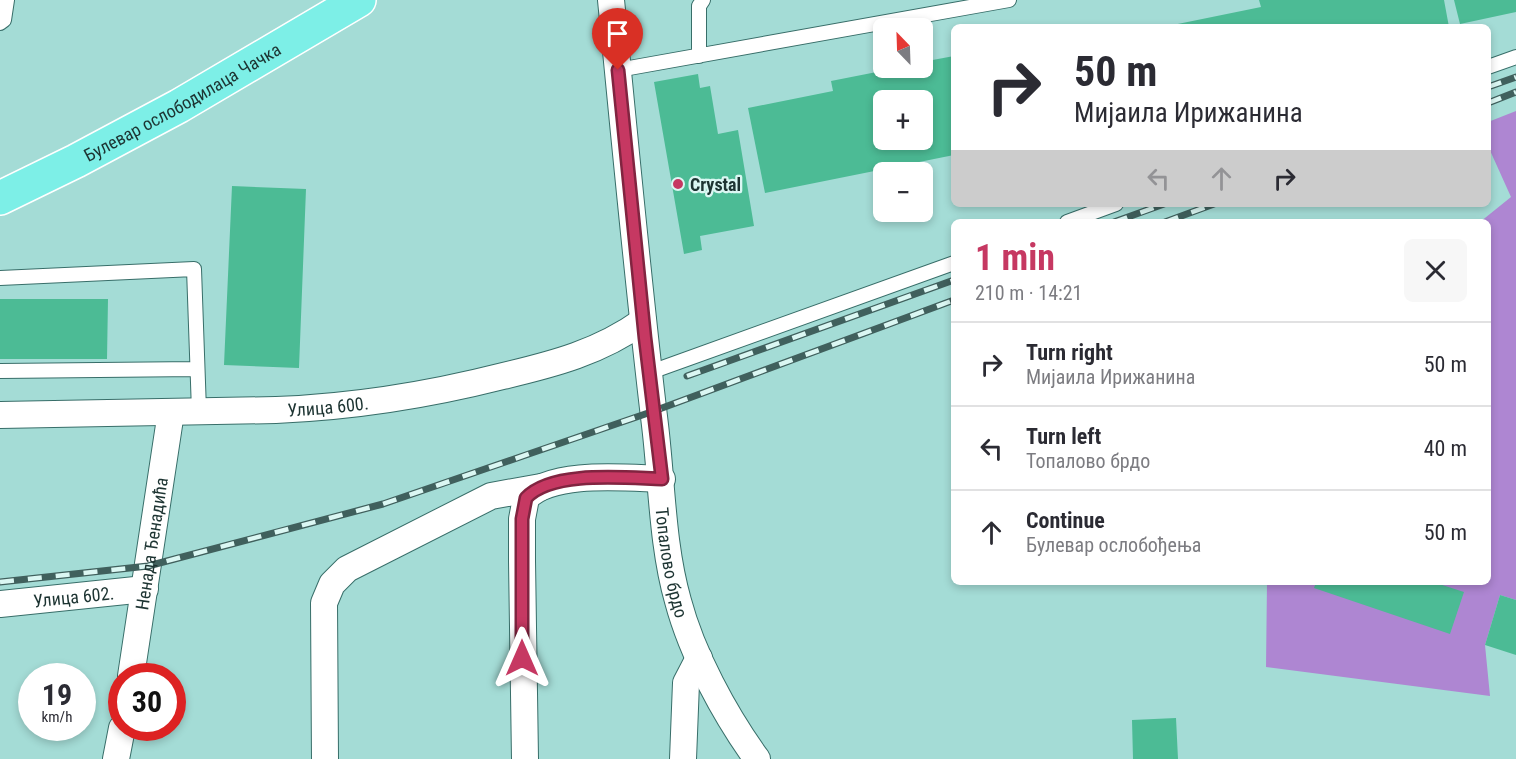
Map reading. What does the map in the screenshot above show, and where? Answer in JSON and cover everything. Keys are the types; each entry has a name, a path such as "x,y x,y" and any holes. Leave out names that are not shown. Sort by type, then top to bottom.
{"main road":[{"name":"Булевар ослободилаца Чачка","path":"0,198 76,161 179,106 359,0"}],"street":[{"name":"Топалово брдо","path":"611,0 648,373 673,580 685,625 699,658 757,759"},
{"name":"Улица 600.","path":"0,415 348,406 469,385 528,370 591,351 643,321"},
{"name":"Ненада Ђенадића","path":"133,663 171,412"},
{"path":"325,759 324,603 332,584 347,569 491,496 560,482 592,479 662,479"},
{"path":"525,759 522,519 526,498 541,487"},
{"name":"Улица 602.","path":"0,603 145,589"},
{"path":"682,759 686,683 699,658"},
{"path":"116,759 119,741"}],"lane":[{"path":"0,23 4,20 7,0"},
{"path":"699,56 699,6 703,0"},
{"path":"618,70 967,4 1010,0"},
{"path":"1491,66 1516,57"},
{"path":"1075,219 1108,207"},
{"path":"648,373 951,264"},
{"path":"0,278 194,269 198,411"},
{"path":"0,371 197,369"}],"shaded area":[{"path":"1516,111 1516,600 1500,595 1485,645 1490,696 1266,667 1267,585 1491,585 1491,219 1484,219 1511,197 1491,153 1491,121"}],"building":[{"path":"1259,0 1444,0 1448,24 1178,24 1261,7"},
{"path":"1454,0 1516,0 1516,12 1460,24"},
{"path":"951,57 951,156 919,162 873,162 873,171 765,193 748,108 833,91 831,81 873,73 873,78 933,78 933,60"},
{"path":"698,74 700,88 710,86 718,134 738,130 754,226 700,236 702,250 684,254 654,82"},
{"path":"232,186 306,189 299,368 224,365"},
{"path":"0,299 108,299 107,359 0,359"},
{"path":"1315,585 1442,585 1464,592 1450,634 1314,588"},
{"path":"1500,595 1516,600 1516,655 1485,645"},
{"path":"1176,718 1178,759 1133,759 1132,720"}],"railway":[{"path":"1491,86 1516,77"},
{"path":"1491,102 1516,92"},
{"path":"1122,219 1156,207"},
{"path":"1173,219 1206,207"},
{"path":"687,376 951,281"},
{"path":"0,582 148,566 383,504 654,411 951,301"}],"place":[{"name":"Crystal","path":"678,184"}],"route":[{"path":"522,658 522,519 526,498 541,487 570,481 619,478 662,479 648,373 618,70"}]}
